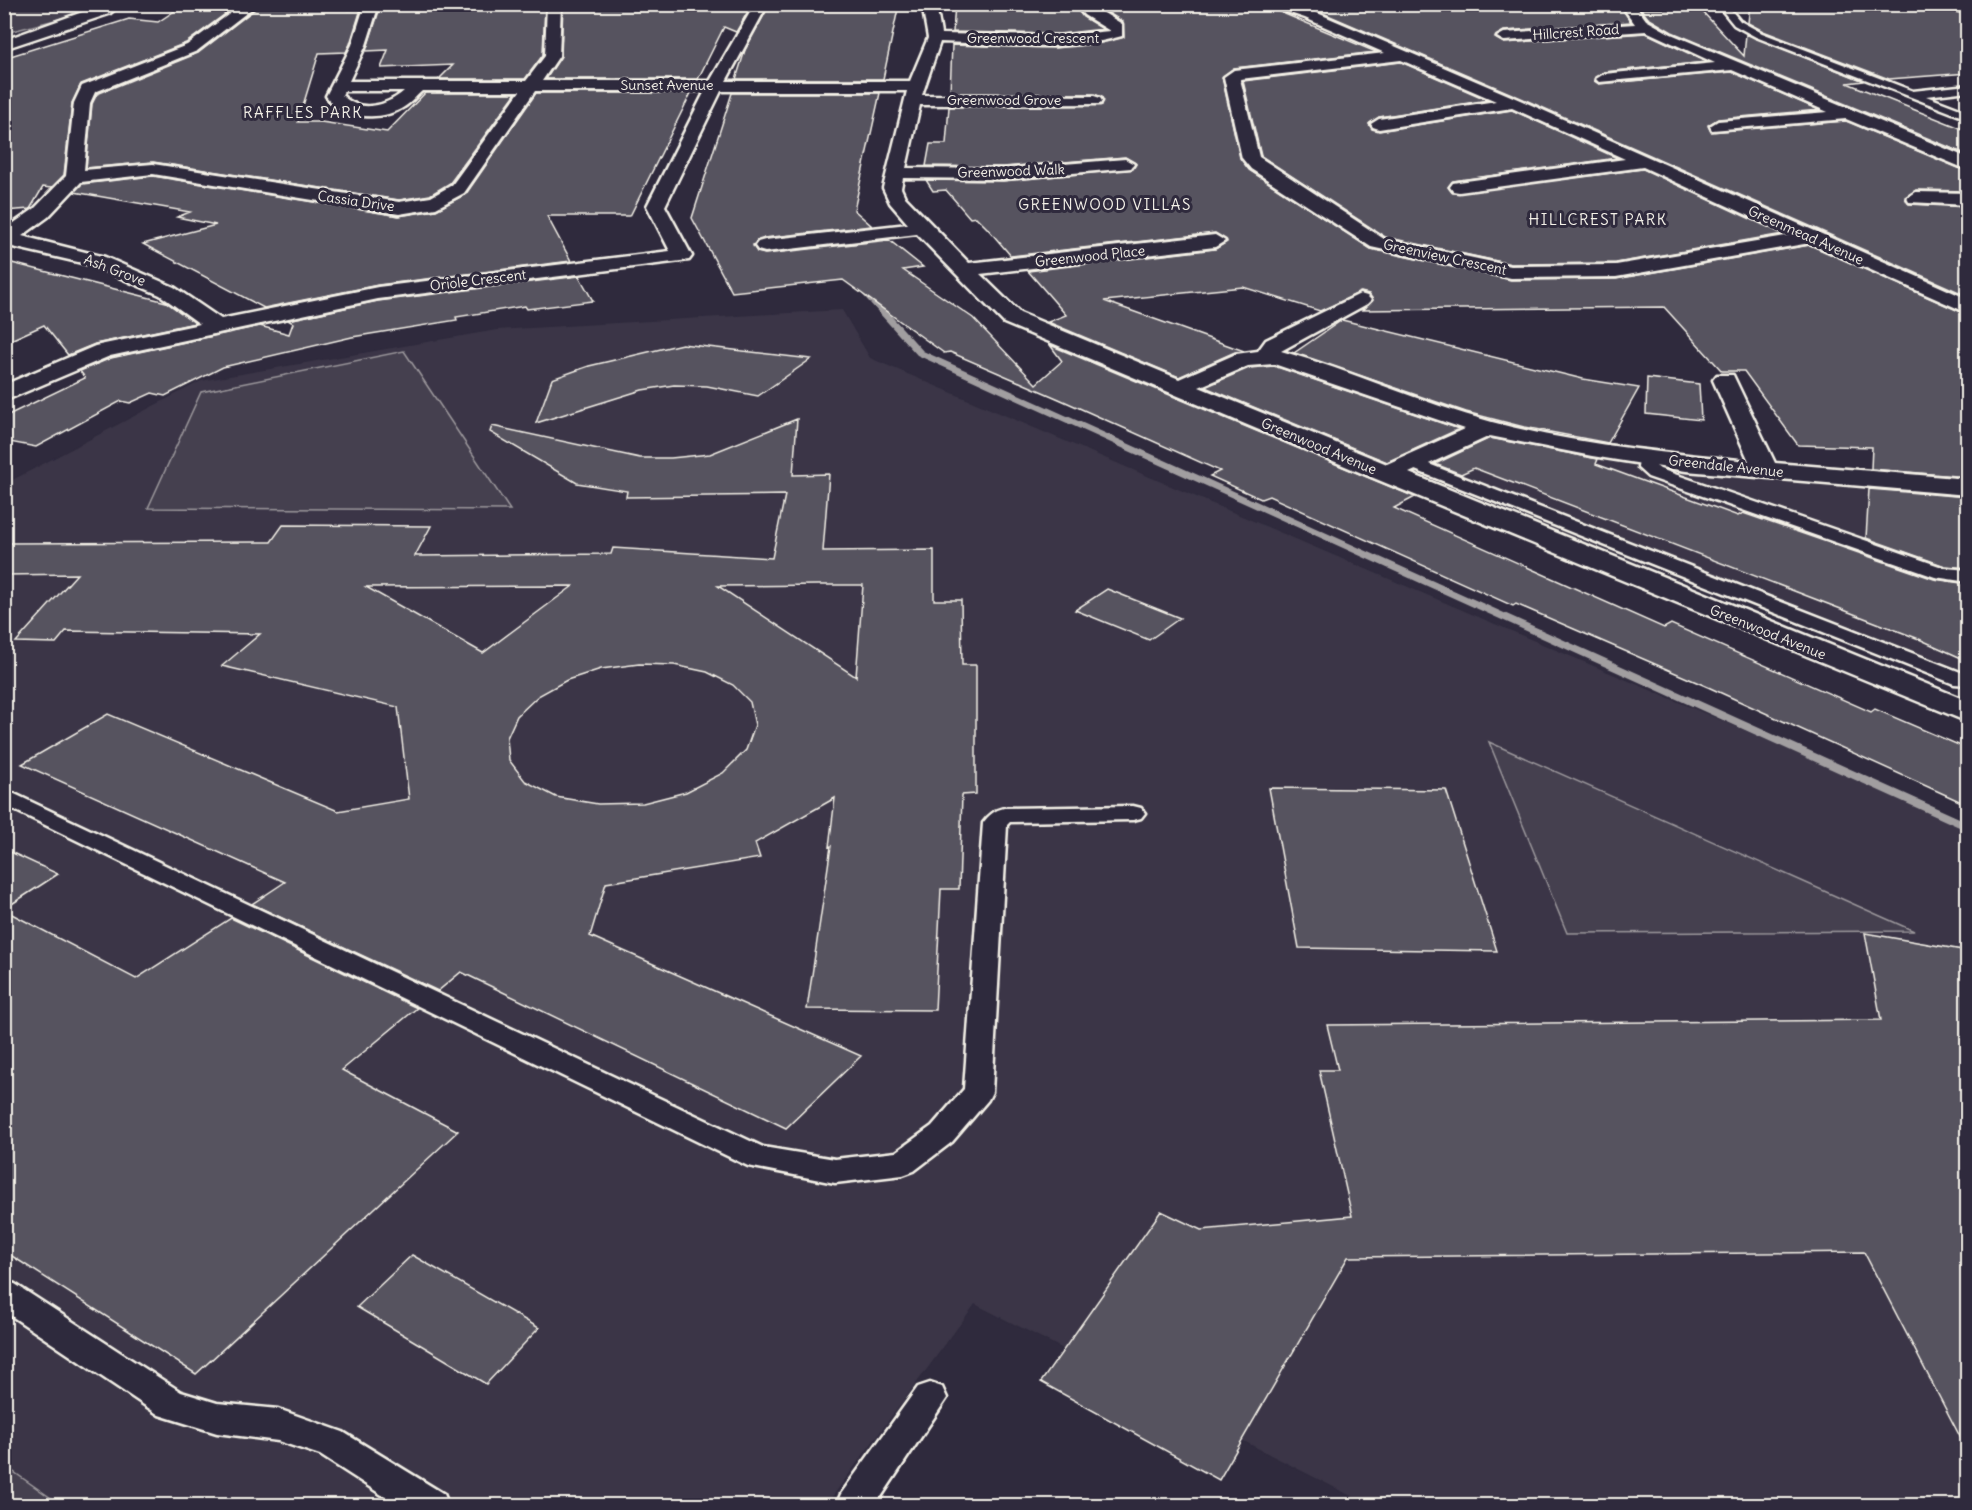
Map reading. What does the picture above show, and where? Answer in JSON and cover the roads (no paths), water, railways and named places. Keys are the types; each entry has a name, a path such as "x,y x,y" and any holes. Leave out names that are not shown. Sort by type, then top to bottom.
{"street":[{"path":"4,45 104,11 115,4"},
{"path":"6,238 41,213 75,177 82,103 88,90 192,48 252,4"},
{"path":"372,4 359,45 334,96 350,108 370,110 398,104 417,87"},
{"name":"Cassia Drive","path":"75,177 119,171 162,170 372,205 399,208 425,205 448,196 458,189 552,56 554,4"},
{"name":"Oriole Crescent","path":"4,394 103,351 378,292 682,256 656,206 716,85 762,4"},
{"path":"929,4 935,38"},
{"name":"Greenwood Crescent","path":"935,38 1079,39 1107,38 1117,33 1117,27 1089,12 1082,4"},
{"name":"Greenmead Avenue","path":"1269,4 1310,15 1514,103 1968,307"},
{"name":"Hillcrest Road","path":"1635,4 1631,9 1648,27 1968,165"},
{"name":"Hillcrest Road","path":"1504,37 1648,27"},
{"path":"4,37 25,38"},
{"name":"Greenwood Avenue","path":"935,38 915,93 892,188 893,193 922,228 1012,318 1968,713"},
{"name":"Greenview Crescent","path":"1403,55 1234,75 1239,109 1251,158 1257,165 1378,243 1511,272 1616,271 1811,237"},
{"name":"Hillcrest Road","path":"1605,78 1734,66"},
{"name":"Sunset Avenue","path":"338,86 840,85 915,93"},
{"name":"Greenwood Grove","path":"915,93 1094,101"},
{"path":"1379,123 1514,103"},
{"name":"Hillcrest Road","path":"1718,126 1850,114"},
{"path":"1459,188 1644,162"},
{"name":"Greenwood Walk","path":"896,173 1028,173 1125,164"},
{"path":"1916,198 1968,199"},
{"path":"765,246 922,228"},
{"name":"Ash Grove","path":"6,238 98,261 167,291 215,326"},
{"name":"Greenwood Place","path":"965,270 1215,242"},
{"path":"1266,356 1274,345 1360,300"},
{"name":"Greendale Avenue","path":"1180,387 1244,358 1266,356 1286,359 1487,428 1648,457 1766,471 1968,487"},
{"path":"1725,380 1766,471"},
{"path":"1385,474 1487,428"}],"lane":[{"path":"1721,4 1737,23 1759,35 1968,116"},
{"path":"1912,95 1968,88"},
{"path":"1648,457 1647,468 1671,479 1942,573 1968,576"},
{"name":"Greenwood Avenue","path":"1411,462 1964,680"},
{"path":"1938,702 1964,680"},
{"path":"4,796 758,1158 835,1171 903,1163 942,1134 978,1092 995,823 998,819 1004,815 1133,813"},
{"path":"4,1294 171,1404 217,1418 278,1425 331,1443 430,1506"},
{"path":"854,1506 930,1398"}],"waterway":[{"path":"864,291 920,353 1968,827"}],"district":[{"name":"RAFFLES PARK","path":"303,112"},
{"name":"GREENWOOD VILLAS","path":"1105,204"},
{"name":"HILLCREST PARK","path":"1598,219"}]}
